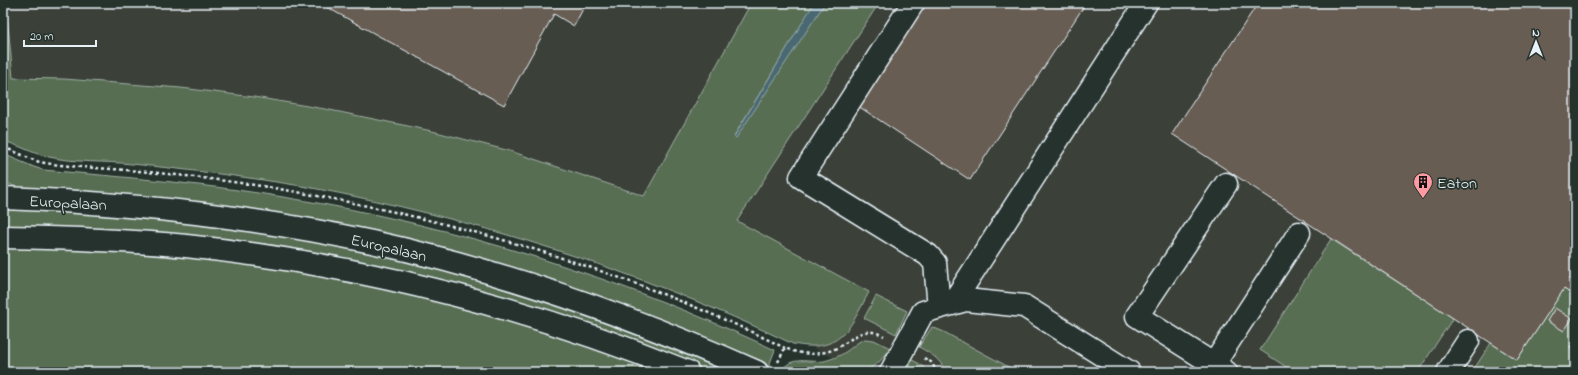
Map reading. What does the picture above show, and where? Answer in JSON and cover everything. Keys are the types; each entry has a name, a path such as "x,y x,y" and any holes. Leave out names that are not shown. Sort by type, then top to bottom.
{"street":[{"path":"913,3 801,177 928,255 935,263 945,305"},
{"path":"945,305 1146,3"},
{"path":"1226,184 1137,316 1220,368 1299,234"},
{"name":"Europalaan","path":"3,198 112,204 187,212 274,223 373,242 487,272 577,300 767,369"},
{"name":"Europalaan","path":"3,236 88,239 185,246 272,257 357,272 448,292 522,313 598,338 688,372"},
{"path":"891,372 923,312 966,300 975,300 1024,306 1129,372"},
{"path":"1448,372 1468,341"}],"path":[{"path":"767,369 785,348 802,354 826,352 842,346 857,334 863,332 876,333 904,347 931,362 937,372"}],"shaded area":[{"path":"3,3 1575,3 1575,372 864,372 549,221 3,137"}],"green space":[{"path":"3,3 6,3 13,78 64,79 181,88 254,97 325,109 432,131 510,151 644,196 751,3 814,3 734,136 736,138 825,3 879,3 737,221 869,292 856,317 842,335 833,341 822,345 809,346 793,344 676,293 616,270 494,231 432,214 307,187 263,180 132,164 59,159 37,154 3,141"},
{"path":"3,154 43,170 166,181 259,193 414,223 476,239 598,278 717,324 775,350 768,368 508,271 18,188 3,181"},
{"path":"3,206 95,210 338,242 539,295 738,372 706,372 665,355 485,295 3,228"},
{"path":"1331,239 1453,318 1419,370 1422,372 1294,372 1260,350"},
{"path":"3,243 211,256 432,296 668,372 410,372 398,368 398,372 342,372 331,369 320,372 3,372"},
{"path":"1564,289 1575,296 1575,340 1570,347 1575,351 1575,372 1472,372 1491,343 1517,360"},
{"path":"876,296 907,311 896,334 864,318"},
{"path":"932,327 1018,372 945,372 938,360 919,347"},
{"path":"865,339 874,340 890,348 877,363 865,371 782,371 785,366 795,361 824,361 839,356"},
{"path":"912,360 920,364 929,372 908,372"}],"water":[{"path":"814,3 825,3 736,138 734,137"}],"building":[{"path":"319,3 586,3 574,26 554,14 504,105"},
{"path":"917,3 1086,3 970,180 852,102"},
{"name":"Eaton","path":"1258,3 1575,3 1575,271 1568,282 1575,287 1575,296 1564,289 1517,360 1172,134"},
{"path":"1555,308 1572,319 1564,331 1547,321"},
{"path":"1575,340 1575,351 1570,347"}],"place":[{"name":"Eaton","path":"1423,199"}]}
